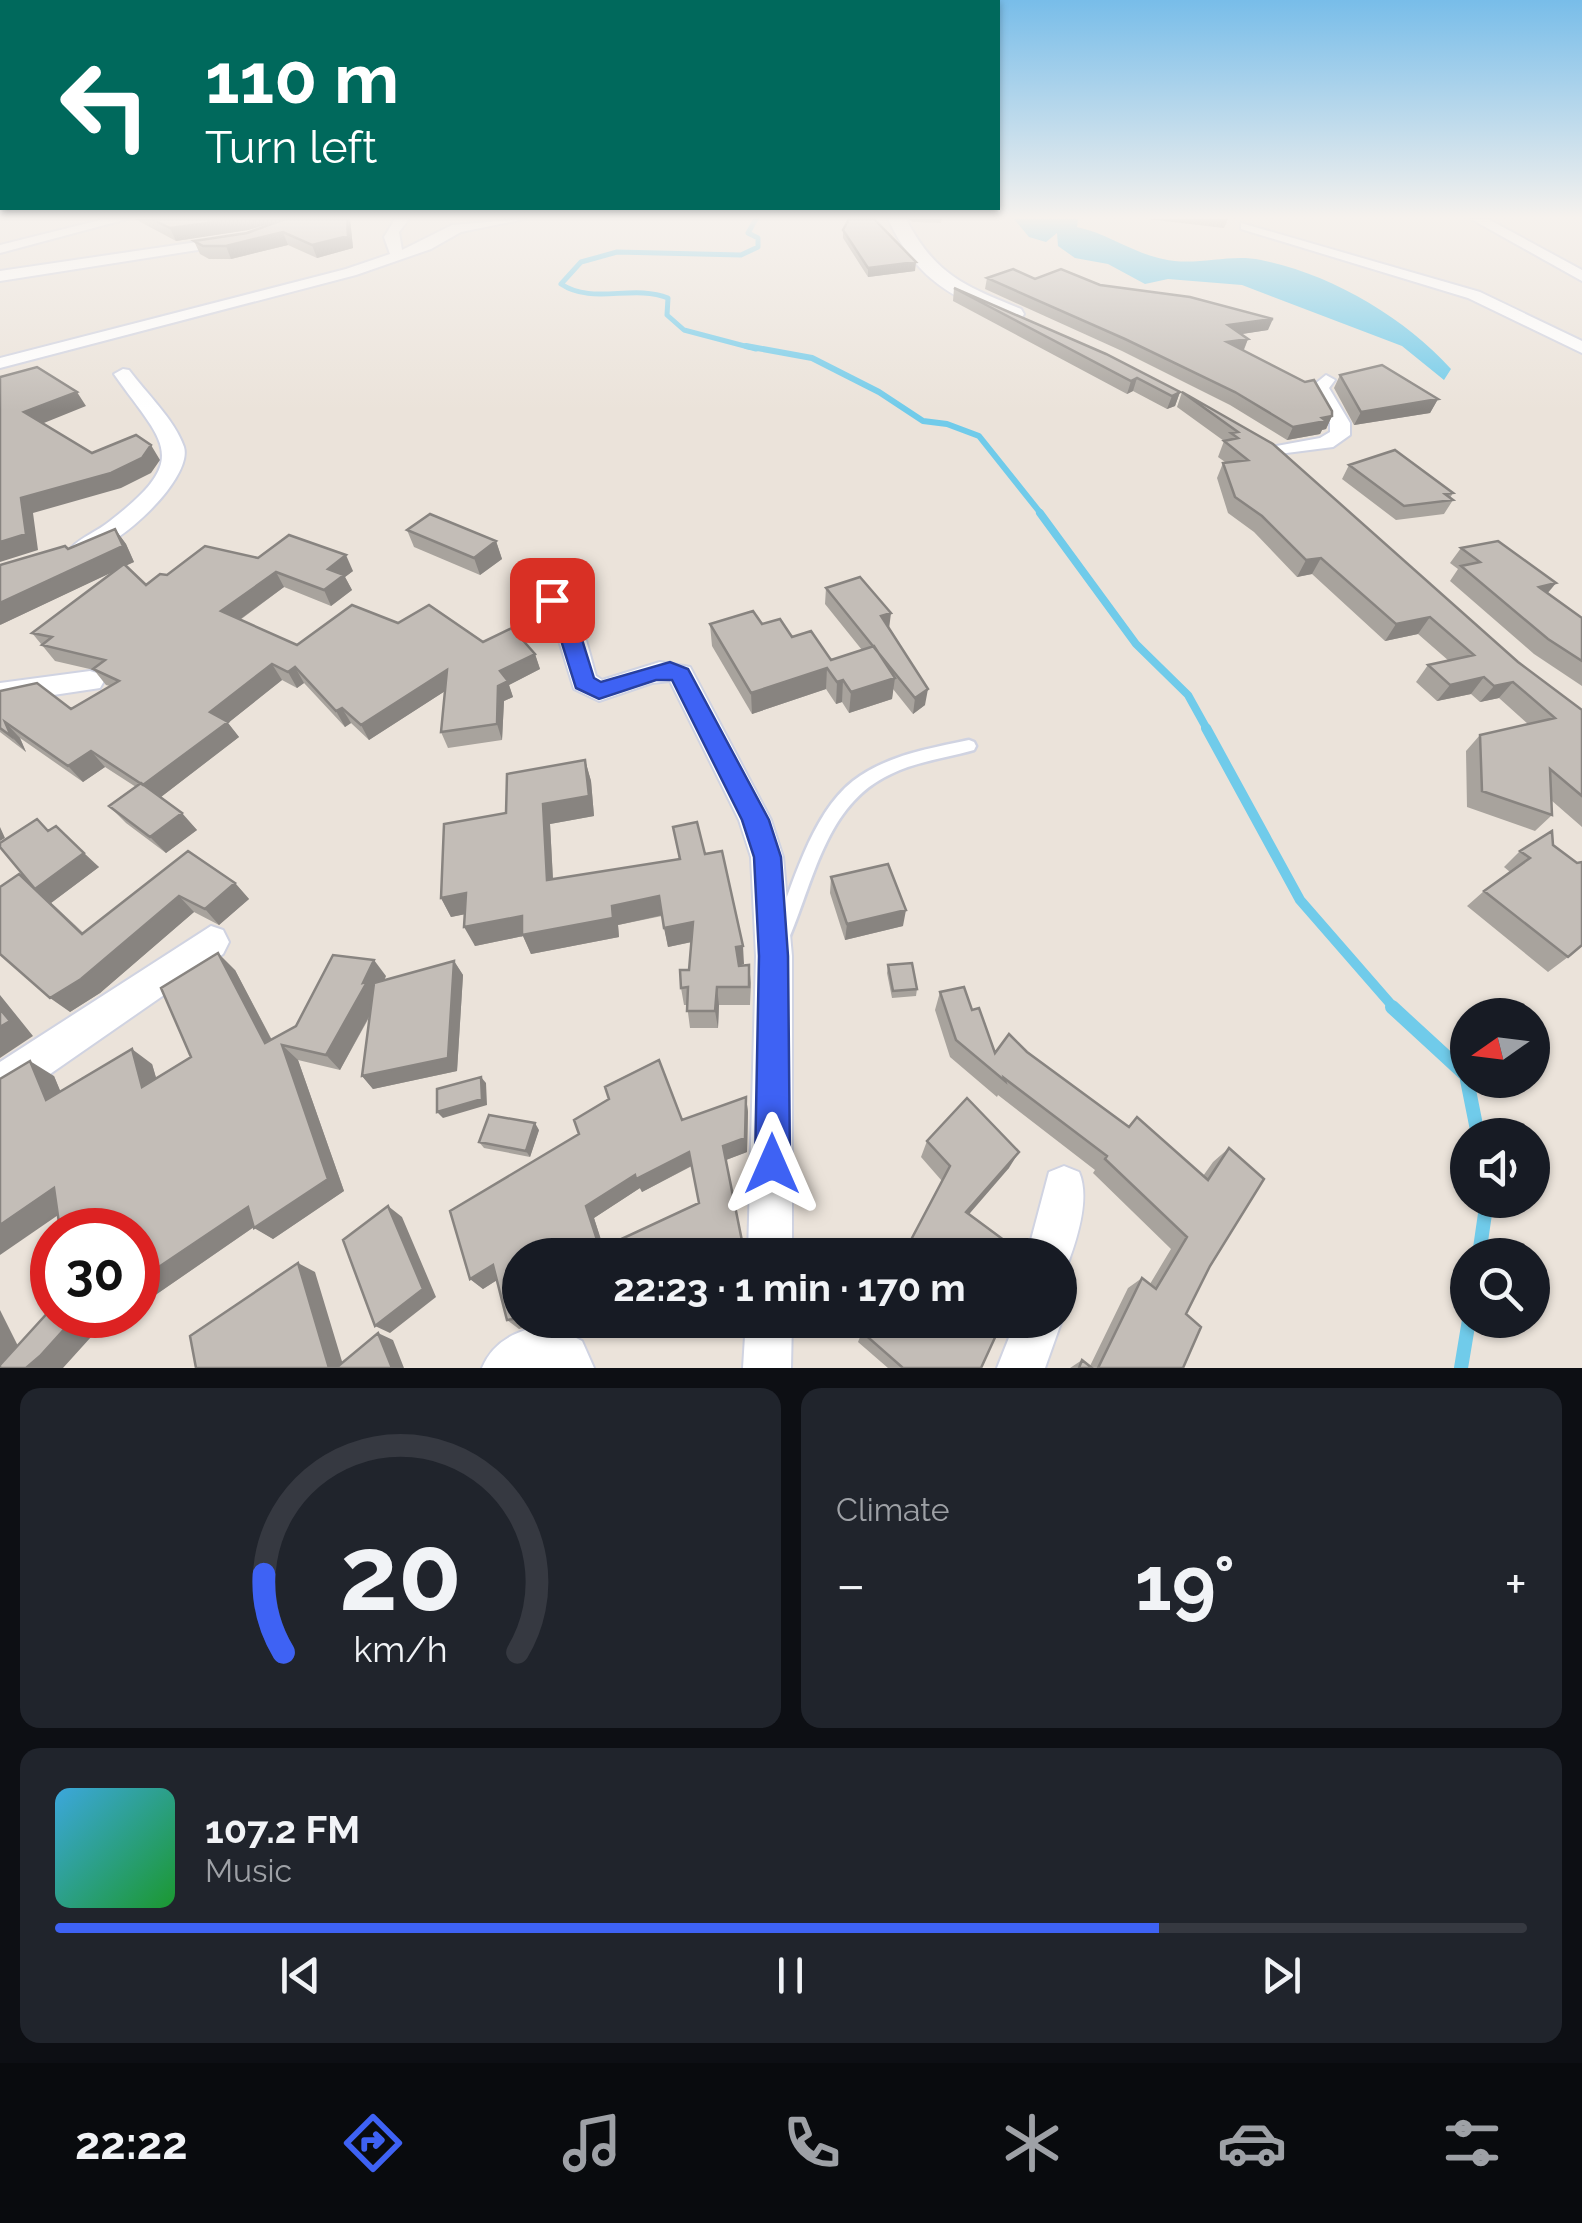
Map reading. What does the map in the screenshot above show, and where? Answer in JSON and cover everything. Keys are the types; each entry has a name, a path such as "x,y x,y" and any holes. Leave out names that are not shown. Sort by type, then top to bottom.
{"main road":[{"path":"950,283 1031,322"},
{"path":"1248,433 1278,451 1303,474"}],"street":[{"path":"0,363 298,283"},
{"path":"1434,283 1474,295 1582,348"},
{"path":"54,556 90,546 123,525 172,468 176,453 172,440 152,419 123,374"},
{"path":"1278,451 1326,443 1340,435 1340,423 1319,388 1326,380"},
{"path":"552,600 564,617 584,682 599,691 654,672 670,670 680,674 756,820 767,857 774,956 770,1238"},
{"path":"0,693 90,681"},
{"path":"0,1085 211,942"},
{"path":"1053,1238 1064,1187"},
{"path":"767,1368 768,1338"},
{"path":"1022,1368 1033,1338"},
{"path":"506,1368 527,1352 549,1348 565,1358 570,1368"}],"lane":[{"path":"774,956 835,810 859,784 927,754 969,746"}],"water":[{"path":"1215,283 1330,283 1389,315 1451,369 1444,380 1402,346 1242,285"}],"building":[{"path":"998,283 1095,283 1190,297 1273,319 1228,325 1248,339 1227,342 1305,382 1314,380 1332,416 1322,418 1326,421 1293,427 1235,392"},
{"path":"954,288 1106,354 1180,392 1172,396 1137,378 1131,381"},
{"path":"1382,365 1438,399 1361,412 1340,375"},
{"path":"37,367 77,392 24,412 92,453 136,435 151,445 142,458 111,473 21,498 26,534 0,542 0,377"},
{"path":"1182,392 1273,444 1518,662 1582,710 1582,796 1550,769 1552,815 1482,791 1480,735 1555,718 1513,682 1494,686 1484,677 1450,685 1428,665 1474,655 1430,617 1396,624 1321,558 1306,560 1262,516 1235,497 1223,463 1248,460 1224,441 1238,438 1231,433 1238,432"},
{"path":"1395,450 1453,493 1445,494 1453,500 1404,506 1349,465"},
{"path":"430,514 496,541 474,558 407,530"},
{"path":"115,529 123,546 0,603 0,565 65,546 68,549"},
{"path":"289,535 346,555 328,569 344,575 324,590 276,572 221,611 297,645 352,605 398,623 429,605 483,642 512,628 535,654 500,671 508,681 498,686 497,724 441,732 447,670 361,725 342,708 336,711 295,667 288,672 272,664 210,712 228,722 143,785 91,751 68,766 5,722 11,736 0,728 0,691 37,683 71,709 119,681 93,669 105,660 42,645 52,637 32,633 124,564 146,585 160,574 167,575 205,546 258,558"},
{"path":"1498,541 1556,583 1539,587 1582,618 1582,661 1548,639 1461,566 1480,562 1461,548"},
{"path":"860,577 891,613 881,616 928,689 915,698 826,588"},
{"path":"753,611 762,624 780,619 792,637 811,631 831,660 874,646 895,678 851,692 827,668 751,693 710,624"},
{"path":"585,760 589,796 543,804 547,880 680,859 673,827 697,822 705,854 722,851 743,946 736,947 739,966 749,965 749,987 717,987 715,1011 687,1011 688,987 681,988 680,970 689,970 693,922 664,928 659,896 612,906 613,918 522,935 522,916 464,927 466,893 441,898 444,824 506,813 507,774"},
{"path":"141,783 182,813 150,837 109,806"},
{"path":"37,819 48,831 56,826 84,853 35,889 0,843"},
{"path":"1552,831 1553,845 1577,863 1582,862 1582,945 1568,957 1484,891 1530,858 1520,851"},
{"path":"188,851 235,883 205,909 179,896 81,979 50,998 0,954 0,887 19,874 82,934"},
{"path":"888,864 906,910 847,924 831,877"},
{"path":"218,953 265,1043 296,1026 333,955 374,960 363,983 367,982 326,1055 282,1045 328,1179 254,1228 248,1207 160,1266 160,1208 57,1208 54,1188 0,1225 0,1079 30,1061 46,1100 132,1049 142,1087 191,1057 161,988"},
{"path":"454,961 448,1058 362,1076 374,983"},
{"path":"912,963 917,989 893,991 888,965"},
{"path":"964,987 972,1010 979,1008 995,1053 1009,1034 1027,1052 1129,1127 1137,1117 1208,1180 1229,1148 1264,1179 1210,1266 1186,1314 1201,1327 1183,1368 1098,1368 1142,1278 1156,1289 1187,1237 1105,1159 1107,1156 956,1040 940,992"},
{"path":"0,1009 10,1021 0,1027"},
{"path":"659,1060 682,1120 746,1097 745,1138 723,1146 741,1238 624,1238 699,1203 689,1152 636,1179 635,1175 586,1206 596,1238 502,1238 502,1300 493,1265 470,1279 450,1211 579,1134 574,1120 609,1099 605,1087"},
{"path":"481,1077 482,1099 437,1112 437,1089"},
{"path":"967,1098 1019,1152 966,1212 1001,1238 912,1238 950,1166 927,1141"},
{"path":"489,1115 535,1123 526,1151 479,1142"},
{"path":"388,1206 423,1289 375,1326 343,1240"},
{"path":"298,1263 329,1368 196,1368 190,1336"},
{"path":"30,1332 30,1338 56,1338 26,1368 0,1365"},
{"path":"378,1333 392,1368 336,1368"},
{"path":"869,1338 995,1338 981,1368 903,1368"}],"waterway":[{"path":"562,283 586,293 641,293 668,298 667,315 684,330 756,349"},
{"path":"746,346 812,358 879,392 923,421 947,424 979,436 1042,515"},
{"path":"1040,513 1136,644 1188,695 1208,731"},
{"path":"1206,728 1300,900 1395,1009"},
{"path":"1392,1007 1466,1075 1475,1118"},
{"path":"1481,1238 1484,1218"},
{"path":"1461,1368 1466,1338"}],"route":[{"path":"552,600 564,617 584,682 599,691 654,672 670,670 680,674 756,820 767,857 774,956 772,1164"}]}
